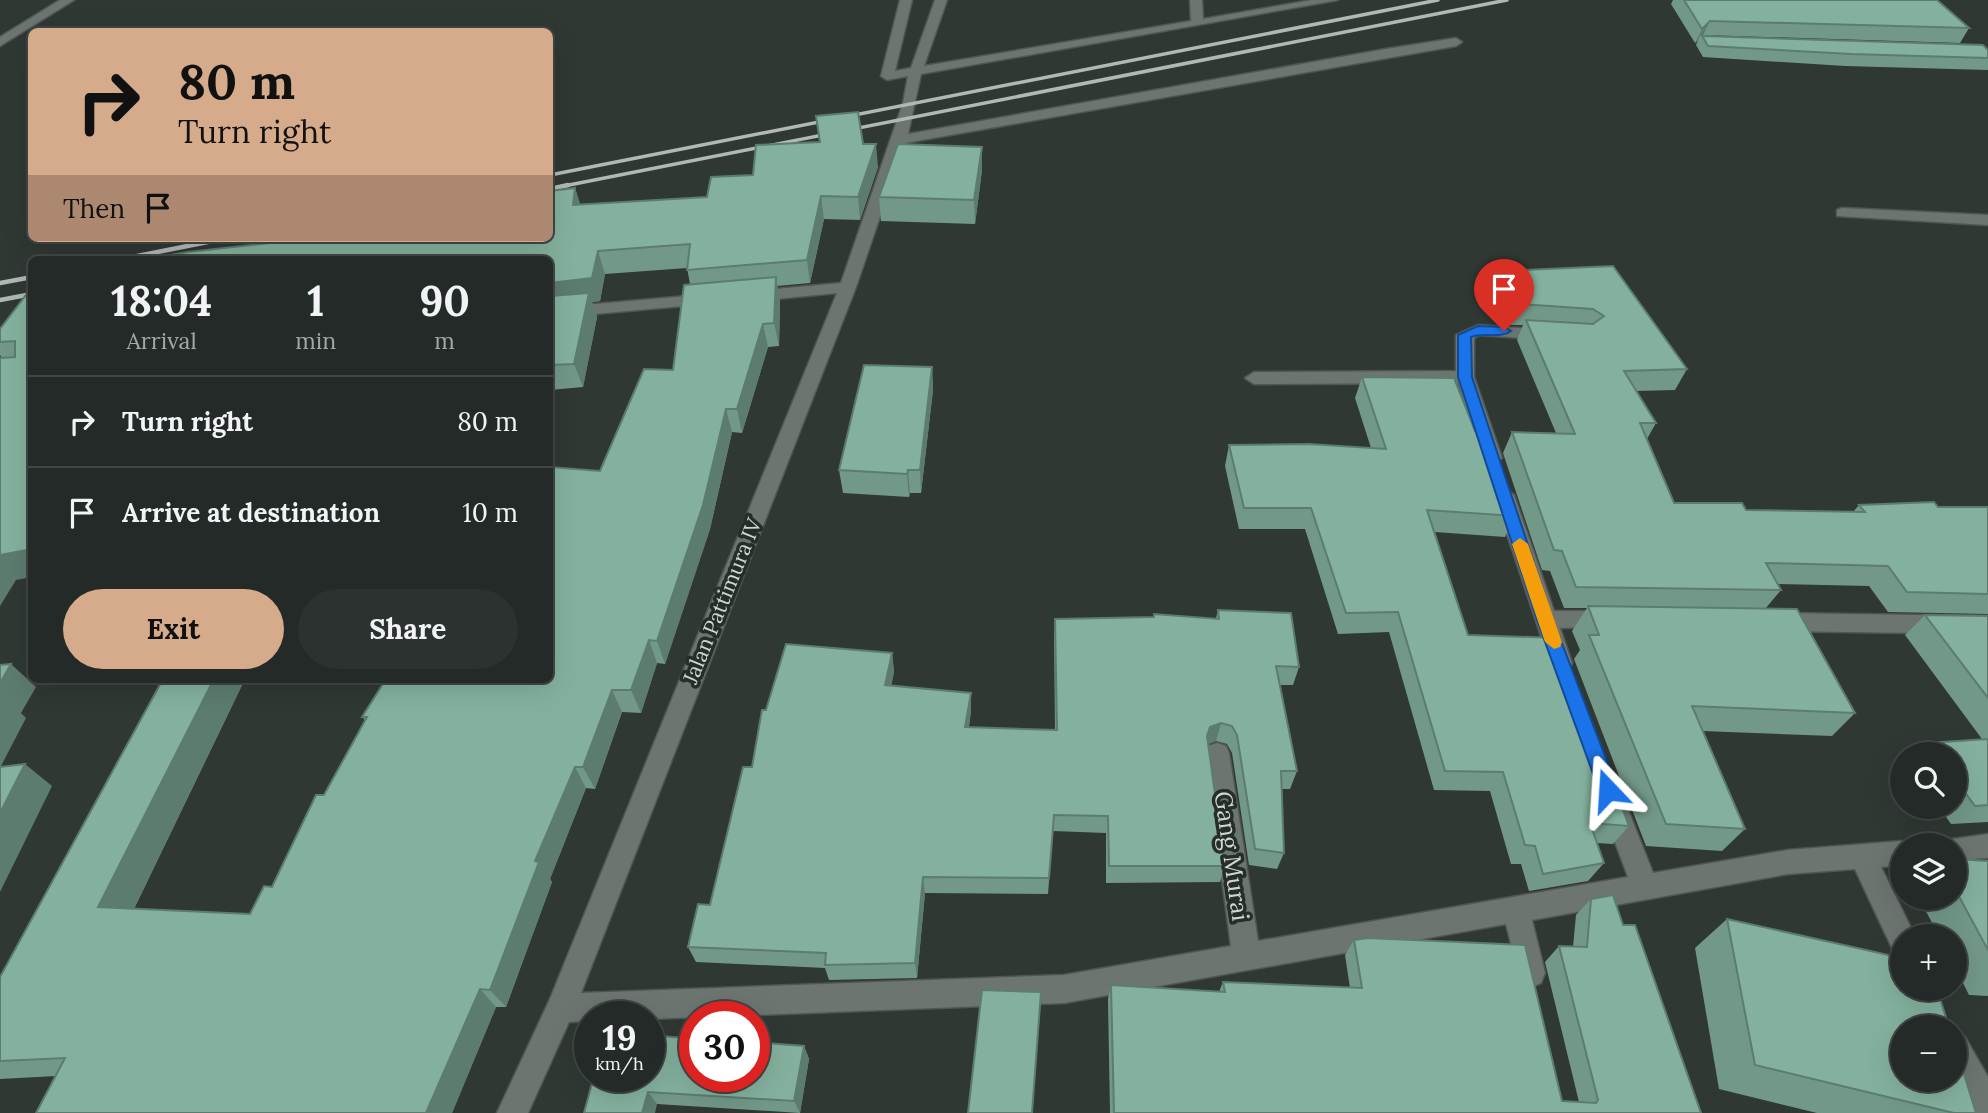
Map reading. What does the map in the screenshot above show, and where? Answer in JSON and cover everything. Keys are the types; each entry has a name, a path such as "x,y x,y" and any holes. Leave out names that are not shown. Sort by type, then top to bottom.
{"street":[{"path":"0,42 68,0"},
{"path":"906,0 887,76 915,78 1197,23 1332,0"},
{"name":"Jalan Pattimura IV","path":"512,1113 561,1008 848,287 899,140 915,78 941,0"},
{"path":"1196,0 1197,23"},
{"path":"899,140 1153,96 1285,68 1456,42"},
{"path":"1842,213 1988,220"},
{"path":"553,313 848,287"},
{"path":"1569,683 1545,620 1465,377 1465,335 1478,330 1570,336"},
{"path":"1254,378 1465,377"},
{"path":"1545,620 1628,621"},
{"path":"1753,622 1988,625"},
{"name":"Gang Murai","path":"1217,753 1247,958"},
{"path":"1607,785 1645,887"},
{"path":"1967,847 1988,846"},
{"path":"561,1008 1065,989 1788,862 1890,854"},
{"path":"1862,856 1895,924"},
{"path":"1516,910 1539,1005"},
{"path":"1967,1069 1988,1107"}],"building":[{"path":"1684,0 1937,0 1969,28 1710,21 1702,29"},
{"path":"1701,34 1983,45 1988,50 1988,58 1708,46"},
{"path":"858,112 863,144 876,144 858,197 821,196 807,260 687,270 690,244 598,251 592,278 553,283 553,256 164,256 278,242 553,242 553,191 575,188 573,205 707,197 711,177 753,175 756,145 820,142 816,116"},
{"path":"898,144 982,147 974,200 879,197"},
{"path":"1613,266 1687,369 1624,371 1656,423 1640,423 1674,503 1742,503 1746,510 1865,512 1859,505 1934,502 1938,507 1988,507 1988,594 1907,592 1888,566 1766,563 1781,590 1576,587 1562,551 1554,550 1512,432 1575,434 1526,320 1593,324 1604,316 1593,309 1519,304 1504,271"},
{"path":"776,277 774,323 763,324 737,409 726,409 703,505 657,641 649,640 631,690 612,690 583,767 575,767 535,861 539,862 490,990 480,989 426,1113 36,1113 65,1058 0,1061 0,977 161,683 212,683 98,907 250,914 264,886 272,887 316,795 324,795 367,717 362,717 383,683 553,683 553,467 600,471 644,369 673,370 684,285"},
{"path":"28,292 28,550 0,555 0,358 15,357 15,341 0,342 0,329"},
{"path":"589,293 574,364 553,365 553,296"},
{"path":"864,365 932,367 920,470 908,470 907,474 839,470"},
{"path":"1362,377 1454,378 1475,431 1487,431 1515,516 1427,510 1468,635 1558,638 1629,826 1590,823 1604,863 1543,874 1535,846 1525,845 1503,772 1445,771 1398,612 1346,613 1311,508 1244,508 1229,445 1309,444 1386,449"},
{"path":"1588,606 1797,609 1855,713 1692,706 1745,829 1666,824 1589,635 1599,635"},
{"path":"1218,610 1291,613 1299,667 1276,666 1297,771 1281,771 1284,853 1255,849 1237,735 1232,726 1221,723 1210,727 1207,736 1225,866 1109,866 1108,816 1054,815 1049,878 923,877 915,963 825,965 826,953 688,947 698,904 710,905 743,767 752,767 762,710 766,710 786,644 892,653 885,685 971,693 965,727 1057,730 1055,619 1154,617 1154,614 1219,619"},
{"path":"1925,615 1988,616 1988,698"},
{"path":"11,664 0,683 0,665"},
{"path":"1988,739 1988,805 1975,806 1967,795 1967,742 1943,742"},
{"path":"25,764 0,813 0,767"},
{"path":"1967,860 1988,861 1988,950 1966,910"},
{"path":"1613,895 1623,925 1635,925 1701,1113 1114,1113 1111,985 1225,992 1223,982 1362,988 1354,940 1368,938 1525,945 1562,1101 1596,1103 1598,1100 1559,946 1587,947 1591,899"},
{"path":"1727,919 1890,955 1890,1001 1941,1001 1945,1015 1890,1015 1890,1092 1967,1092 1967,1084 1976,1113 1954,1113 1755,1065"},
{"path":"982,990 1041,992 1032,1113 968,1113"},
{"path":"665,1036 679,1038 679,1092 770,1092 770,1043 804,1046 794,1101 648,1092 665,1092"},
{"path":"590,1092 648,1092 642,1113 584,1113"}],"railway":[{"path":"553,174 1438,0"},
{"path":"559,187 1507,0"},
{"path":"559,187 568,185"},
{"path":"553,188 559,187"},
{"path":"137,256 208,242"},
{"path":"0,283 28,278"},
{"path":"0,300 28,295"}],"slow traffic":[{"path":"1520,544 1554,642"}],"route":[{"path":"1504,331 1478,330 1465,335 1465,377 1545,620 1608,790"}]}
